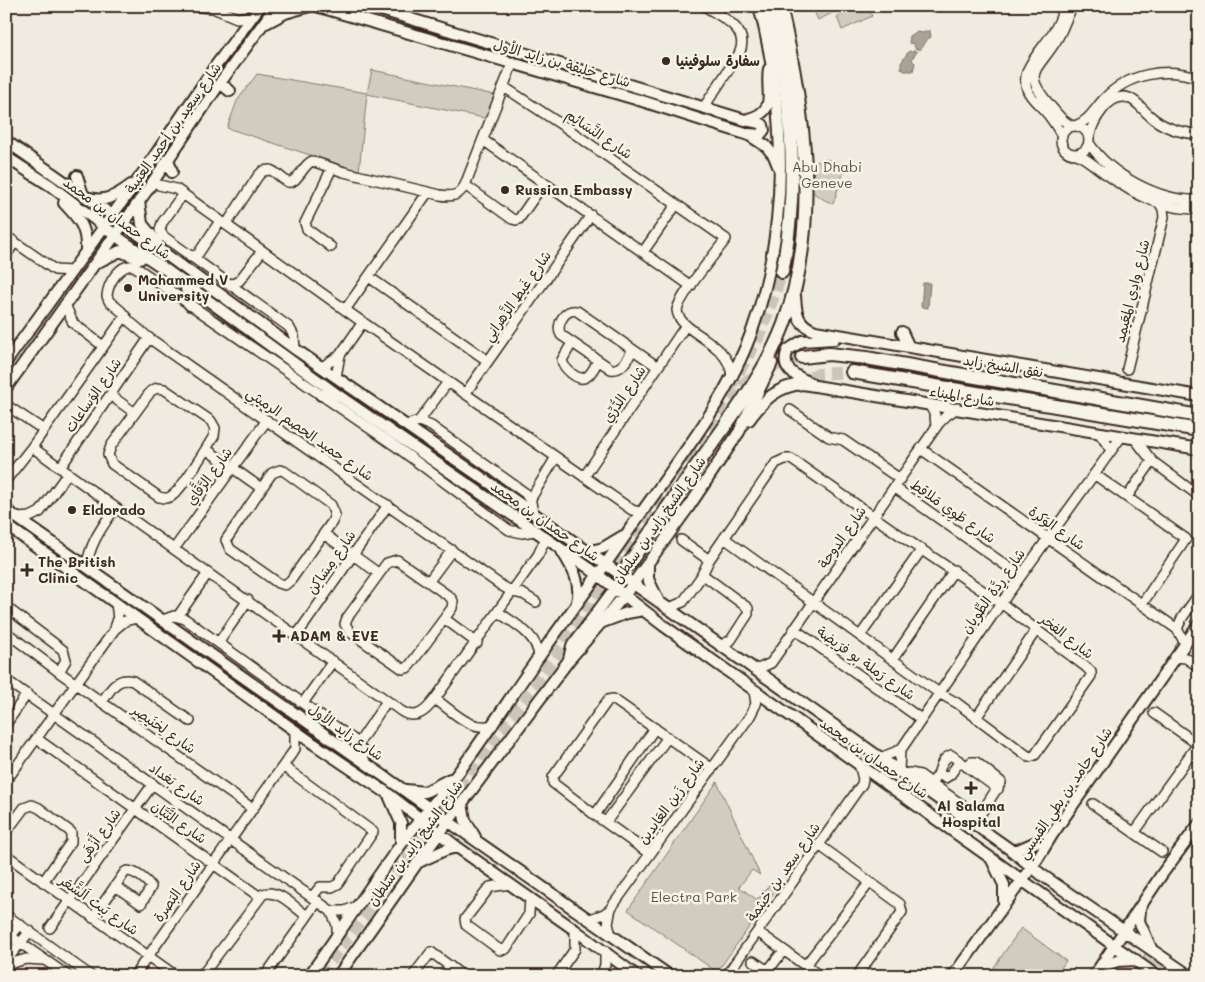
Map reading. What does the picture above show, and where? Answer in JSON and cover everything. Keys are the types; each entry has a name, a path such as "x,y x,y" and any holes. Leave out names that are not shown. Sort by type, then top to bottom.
{"highway":[{"path":"769,6 778,42 787,101 791,158 790,220 782,272"},
{"name":"شارع الشيخ زايد بن سلطان","path":"780,6 788,39 801,125 805,197 800,266 784,324"},
{"path":"784,6 788,39"},
{"path":"628,566 745,396 770,354 784,324"},
{"name":"نفق الشيخ زايد","path":"802,357 829,354 866,358 1199,416"},
{"path":"852,372 1199,430"}],"main road":[{"name":"شارع سعيد بن أحمد العتيبة","path":"9,384 276,6"},
{"path":"259,28 285,13 310,6"},
{"name":"شارع خليفة بن زايد الأول","path":"316,6 513,62 743,133 755,138 766,146 777,161 780,174"},
{"name":"شارع خليفة بن زايد الأول","path":"368,6 763,125 764,130 758,136 743,133"},
{"name":"شارع الشيخ زايد بن سلطان","path":"309,976 400,845 459,772 539,657 606,566 706,420 732,376 750,335 769,274 777,228 780,174 778,110 771,57 759,6"},
{"name":"شارع سعيد بن أحمد العتيبة","path":"6,362 136,182 257,9"},
{"path":"745,120 760,116 767,108 769,99 768,74 771,57"},
{"path":"220,84 230,91"},
{"name":"شارع حمدان بن محمد","path":"6,141 112,215 295,349 407,425 1190,976"},
{"name":"شارع حمدان بن محمد","path":"6,157 51,186 104,227 338,395 556,545 754,691 1157,976"},
{"path":"168,159 172,173"},
{"path":"77,176 84,196 97,200 108,199 136,182"},
{"path":"51,186 81,222 85,233 86,251"},
{"path":"139,200 141,218 145,229 172,260"},
{"path":"91,266 120,251 165,269"},
{"path":"185,284 190,305"},
{"path":"794,289 796,314 800,322 815,331 1199,396"},
{"name":"شارع الشيخ زايد بن سلطان","path":"338,976 418,862 569,660 624,596 739,432 772,362 784,324"},
{"path":"902,332 909,348"},
{"path":"815,386 789,371 785,362 788,350 797,343 806,340 858,338"},
{"path":"9,384 16,393"},
{"name":"شارع الميناء","path":"739,432 762,402 773,393 803,384 1199,449"},
{"path":"321,395 338,395"},
{"name":"شارع زايد الأول","path":"6,510 670,976"},
{"path":"587,552 612,544 634,524"},
{"name":"شارع زايد الأول","path":"6,526 387,794 457,847 637,976"},
{"path":"556,545 567,560 578,582 578,594 573,610"},
{"path":"648,563 648,579 664,607"},
{"path":"569,660 572,646 615,588 619,580 617,573"},
{"path":"601,624 620,615 643,610"},
{"name":"شارع حامد بن بطي القبيسي","path":"953,976 1032,866 1174,657 1197,627"},
{"path":"402,789 425,792 459,772"},
{"path":"387,794 396,808 401,823 400,845"},
{"path":"462,803 468,827 482,845"},
{"path":"1094,976 1197,827"},
{"path":"1004,903 1002,880 991,857 1002,856 1007,848 1018,850 1052,834"},
{"path":"418,862 445,850 457,847"},
{"path":"1140,908 1139,921 1152,948"},
{"path":"1100,966 1118,961 1136,960"}],"street":[{"path":"188,6 210,8 237,18 257,9"},
{"path":"704,6 735,25 741,34 742,44 739,54 704,107"},
{"path":"1062,136 1052,119 1029,94 1025,78 1030,64 1054,32 1063,6"},
{"path":"1073,6 1056,41 1037,66 1034,78 1040,94 1064,121 1084,130 1098,155 1119,173 1138,185 1185,200 1199,200"},
{"path":"227,15 234,25 238,36"},
{"path":"190,257 198,254 263,171 274,171 291,182 295,180 309,162 315,161 332,168 428,192 452,196 459,193 465,185 513,62"},
{"path":"1199,78 1188,74 1171,73 1148,74 1134,78 1110,93 1088,119 1067,129 1062,136 1061,142 1064,149 1069,153 1077,154 1090,161 1133,192 1180,208 1199,210"},
{"name":"شارع النَّسَائِم","path":"504,87 568,129 726,239 693,284"},
{"path":"1077,154 1084,152 1089,140 1092,124 1102,110 1111,101 1122,97 1130,98 1150,117 1168,128 1188,134 1199,134"},
{"path":"483,140 643,252 693,284 677,310 679,318 722,351 729,362 732,376"},
{"path":"331,247 307,229 305,223 332,168"},
{"path":"172,173 179,192 162,223 160,230 163,236 289,327 294,336 295,349"},
{"path":"465,185 516,220 519,219 544,183"},
{"path":"159,185 179,192 634,511 640,512 645,509"},
{"path":"345,310 428,192"},
{"name":"شارع وادِي المِعَيمِد","path":"1127,368 1163,220 1164,213 1159,202"},
{"path":"643,252 676,205"},
{"path":"1163,220 1180,208"},
{"name":"شارع غَيط الزَّهرانِي","path":"465,394 591,215"},
{"path":"6,236 55,270 71,271"},
{"path":"6,255 16,242"},
{"path":"230,285 239,281 262,251"},
{"name":"شارع حميد الحصم الرميثي","path":"190,305 136,268 127,265 121,268 107,293 109,301 121,310 131,324 149,338 513,592 523,594 536,602"},
{"path":"55,270 61,286"},
{"path":"369,277 488,361"},
{"path":"65,304 72,324 103,346"},
{"path":"190,305 394,445 510,530 522,533 535,531"},
{"path":"633,350 621,367 616,370 611,369 561,335 558,327 567,312 575,310 658,367"},
{"path":"6,480 126,316"},
{"path":"322,367 340,355 363,322"},
{"name":"شارع الدُّرِّي","path":"584,477 686,325"},
{"name":"شارع الوُساعات","path":"60,468 149,338"},
{"path":"572,343 562,360 566,369 579,378 584,378 588,376 598,361"},
{"path":"336,377 340,355"},
{"path":"407,425 419,421 448,382"},
{"path":"157,388 164,389 214,424 214,436 206,449 173,495 165,498 159,497 112,464 109,458 110,448 151,391 157,388"},
{"path":"110,395 135,413"},
{"path":"929,404 935,415 936,428"},
{"path":"6,405 44,430"},
{"name":"شارع الدوحة","path":"770,663 943,418 957,408"},
{"path":"790,410 829,437 843,440 900,479"},
{"name":"شارع الرَّقَّاي","path":"174,549 267,420"},
{"name":"شارع حمدان بن محمد","path":"419,421 438,431 525,493 530,500 533,514"},
{"path":"1100,434 1111,450"},
{"name":"شارع رِدَّة الطِّويان","path":"900,750 1001,603 1121,437"},
{"path":"1135,439 1152,461 1199,496"},
{"path":"32,447 405,714 415,715 425,711 435,699 513,592 538,555 546,538"},
{"path":"206,449 261,488"},
{"name":"شارع الوَكرة","path":"921,449 1177,629 1185,643"},
{"path":"530,500 556,458"},
{"name":"شارع الفخر","path":"664,607 682,602 702,574 709,560 724,538 776,463 784,459 791,459 1037,629 1086,667 1091,672 1091,676 1035,755 1029,757 724,538"},
{"path":"1127,497 1152,461"},
{"path":"280,470 284,471 332,505 335,512 334,519 324,534 290,582 285,585 280,584 230,549 226,543 227,536 261,488 272,473 280,470"},
{"path":"18,518 30,517 40,512 68,473"},
{"path":"1094,474 1186,539 1142,604"},
{"name":"شارع طَوِي مَلاقِط","path":"894,487 1021,576"},
{"name":"شارع مِسَاكِن","path":"297,635 388,505"},
{"path":"87,566 91,548 115,508"},
{"path":"324,534 378,573"},
{"path":"681,540 709,560"},
{"path":"860,636 922,549"},
{"path":"429,581 452,550"},
{"path":"396,560 429,581 452,599 452,608 409,667 403,669 348,631 346,627 347,618 387,563 396,560"},
{"path":"893,659 954,570"},
{"path":"178,616 208,573"},
{"path":"702,574 748,608 748,614 732,640 730,653"},
{"path":"1177,629 1182,618 1199,594"},
{"path":"219,642 248,600"},
{"path":"682,602 685,621"},
{"path":"6,781 115,628 118,618 116,603"},
{"path":"6,607 63,650 66,660 59,672"},
{"path":"498,612 532,637 537,646 539,657"},
{"path":"163,620 170,616 178,616 219,642 358,744 364,754 364,762"},
{"path":"115,628 125,621 137,618"},
{"path":"444,619 477,643"},
{"path":"1177,629 1197,627"},
{"name":"شارع رَملة بو فرَيضة","path":"794,629 921,720"},
{"path":"976,718 1037,629"},
{"name":"شارع لِخنَيصِر","path":"6,632 59,672 253,809"},
{"path":"532,637 554,636"},
{"path":"720,646 732,640"},
{"path":"1174,657 1186,658 1198,666"},
{"path":"303,703 333,661"},
{"path":"753,669 770,663 771,681"},
{"path":"102,702 114,684 128,679 190,721"},
{"name":"شارع بَغداد","path":"6,680 331,911"},
{"path":"753,711 756,704 754,691"},
{"path":"7,722 27,694"},
{"path":"435,699 472,725 484,727 493,725"},
{"path":"650,854 553,783 553,777 608,700 613,700 711,768"},
{"path":"358,744 388,701"},
{"path":"753,711 764,705 773,704"},
{"name":"شارع زَين العَابِدين","path":"590,919 604,914 612,908 753,711"},
{"path":"1134,833 1198,745 1154,713"},
{"path":"596,815 655,728"},
{"path":"295,730 295,749 314,744"},
{"path":"606,822 668,737"},
{"name":"شارع التَّبَّان","path":"37,739 260,897"},
{"name":"شارع البَصرة","path":"134,976 295,749"},
{"path":"880,758 900,750 901,773 917,774 931,783 978,818 983,831"},
{"path":"931,783 939,773 939,768 947,756 953,755 964,764"},
{"path":"939,773 946,778 949,777 964,764 974,761 1001,782 978,818"},
{"path":"859,764 863,779 862,784 873,780 883,781"},
{"path":"265,976 307,916 320,887 332,887 338,884 373,832 283,766"},
{"name":"شارع أَزْهَى","path":"50,928 153,784"},
{"name":"شارع سعد بن خيثمة","path":"726,976 862,784"},
{"path":"1093,804 1162,852"},
{"path":"6,832 24,808 32,805 39,808 71,832 71,842 43,882"},
{"path":"1197,827 1199,848"},
{"path":"819,845 900,904 902,912 857,976"},
{"name":"شارع بَيت اَلشَّعَر","path":"6,855 176,976"},
{"path":"488,869 490,887"},
{"path":"805,966 870,882"},
{"path":"510,884 490,887 465,919 466,925 500,950 506,949 529,914 530,898"},
{"path":"93,918 115,886"},
{"path":"199,976 206,970 260,897 267,892 276,893 307,916"},
{"path":"337,936 337,925 331,911 345,911 358,906"},
{"path":"611,935 608,924 612,908"},
{"path":"529,914 546,909"},
{"path":"6,914 90,976"},
{"path":"20,924 8,937 20,942 68,976"},
{"path":"575,930 575,949"},
{"path":"6,960 30,931"},
{"path":"758,932 820,976"},
{"path":"556,976 575,949 592,942"},
{"path":"753,961 765,969 770,968 784,951"},
{"path":"413,976 431,952 463,976"},
{"path":"601,976 605,966 605,952"},
{"path":"6,965 26,958 47,961"},
{"path":"443,976 450,966"}],"green space":[{"path":"818,6 846,6 818,20 813,9"},
{"path":"861,6 867,6 872,16 842,30 837,17"},
{"path":"372,70 500,96 489,119 367,94 359,171 227,128 237,101 257,74 367,93"},
{"name":"Abu Dhabi Geneve","path":"822,159 836,161 845,168 833,204 811,191 815,163"},
{"path":"6,516 419,807 417,810 6,522"},
{"name":"Electra Park","path":"717,782 760,875 752,870 739,887 756,899 759,898 771,883 777,888 717,972 628,910"},
{"path":"1021,928 1066,961 1055,976 988,976"},
{"path":"1147,951 1181,976 1165,976 1142,959"}],"shaded area":[{"path":"930,31 931,37 926,40 920,50 915,48 914,44 909,43 910,36 916,32 923,33"},
{"path":"914,50 917,52 912,60 915,63 913,71 904,71 901,68 901,63 909,51 912,52"},
{"path":"923,283 930,283 928,308 921,307"}],"tunnel":[{"path":"730,388 761,333 782,272"},
{"path":"688,458 727,401 740,387 765,370 783,362 802,357"},
{"path":"793,381 819,374 852,372"},
{"path":"320,976 433,820 539,679 618,567 692,449"},
{"path":"612,600 697,486"}],"place":[{"name":"سفارة سلوفينيا","path":"666,61"},
{"name":"Russian Embassy","path":"505,190"},
{"name":"Mohammed V University","path":"128,288"},
{"name":"Eldorado","path":"72,510"},
{"name":"The British Clinic","path":"27,570"},
{"name":"ADAM & EVE","path":"279,636"},
{"name":"Al Salama Hospital","path":"971,788"}]}
